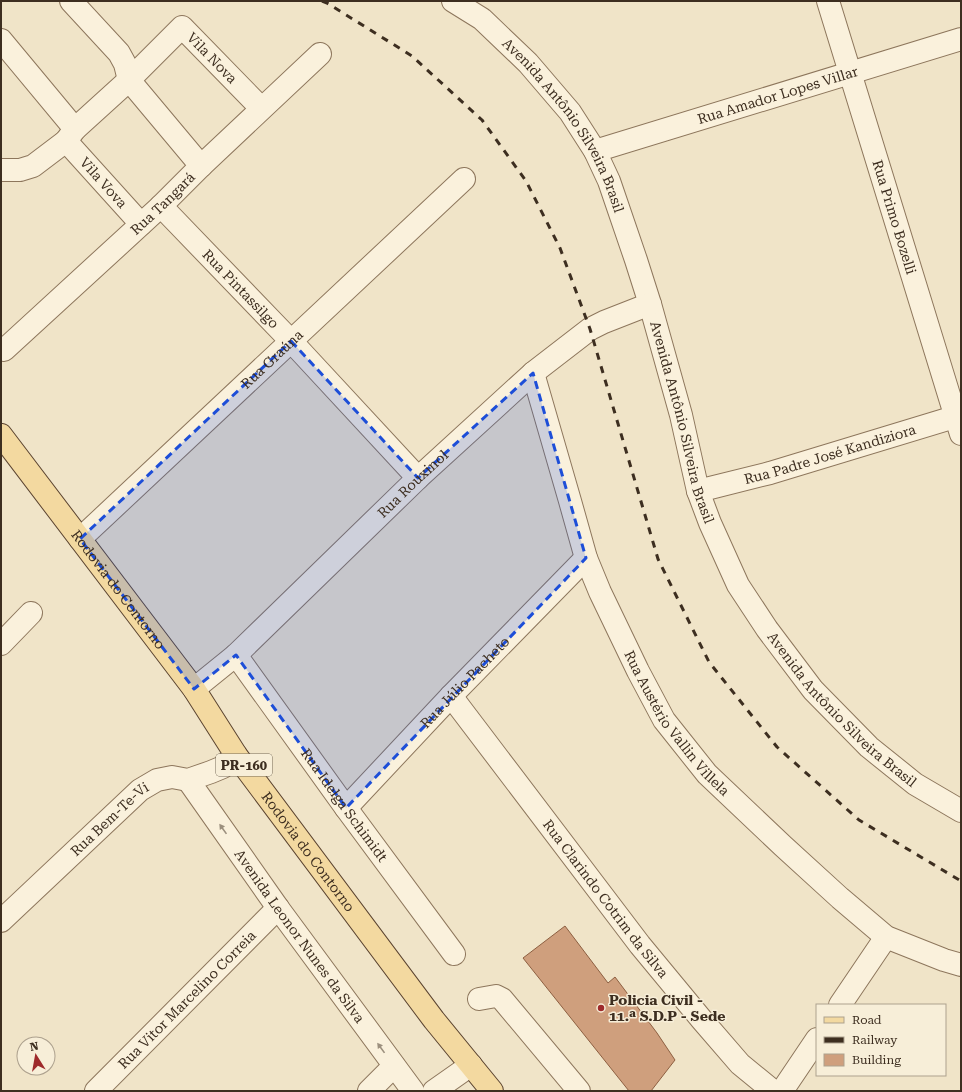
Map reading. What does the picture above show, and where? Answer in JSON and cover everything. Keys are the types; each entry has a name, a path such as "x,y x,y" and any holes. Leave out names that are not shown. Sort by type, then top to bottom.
{"main road":[{"name":"Rodovia do Contorno","path":"1,435 194,689 236,755 434,1020 492,1091"}],"street":[{"path":"71,1 119,53 125,64 129,80 201,166"},
{"name":"Avenida Antônio Silveira Brasil","path":"453,1 482,19 528,63 570,112 595,151 609,181 650,304 681,415 698,491 710,524 738,585 767,629 813,690 869,747 915,784 961,811"},
{"name":"Rua Primo Bozelli","path":"828,1 959,422"},
{"name":"Vila Nova","path":"1,170 20,170 33,166 71,135 182,27 261,108"},
{"name":"Rua Amador Lopes Villar","path":"595,151 961,39"},
{"path":"1,40 71,135"},
{"name":"Rua Tangará","path":"4,350 161,206 261,108 320,54"},
{"name":"Vila Vova","path":"71,135 141,224"},
{"name":"Rua Graúna","path":"80,539 464,180"},
{"name":"Rua Pintassilgo","path":"161,206 291,341 418,478"},
{"name":"Rua Rouxinol","path":"194,689 236,655 418,478 532,373 590,329 622,314 650,304"},
{"name":"Rua Austério Vallin Villela","path":"532,373 586,558 600,592 638,672 664,720 707,774 794,857 886,937 944,960 961,965"},
{"name":"Rua Padre José Kandiziora","path":"698,491 959,422"},
{"name":"Rua Júlio Pacheto","path":"346,808 451,696 586,558"},
{"path":"1,644 31,613"},
{"name":"Rua Idelga Schimidt","path":"236,655 346,808 454,954"},
{"name":"Rua Clarindo Cotrim da Silva","path":"451,696 640,945 740,1064 773,1091"},
{"name":"Rua Bem-Te-Vi","path":"1,921 140,790 157,780 172,777 188,780 211,772 223,767 236,755"},
{"name":"Avenida Leonor Nunes da Silva","path":"188,780 278,908 413,1091"},
{"name":"Rua Vitor Marcelino Correia","path":"96,1091 278,908"},
{"path":"841,1004 886,937"},
{"path":"479,999 496,996 502,999 579,1091"},
{"path":"782,1091 816,1040"},
{"path":"434,1091 471,1065"},
{"path":"369,1091 394,1066"}],"highlighted area":[{"path":"291,341 418,478 533,373 586,558 346,808 236,655 194,689 80,539"}],"building":[{"name":"Policia Civil - 11.ª S.D.P - Sede","path":"565,926 608,983 615,977 657,1033 675,1060 651,1091 629,1091 523,958"}],"railway":[{"path":"322,1 412,56 482,120 526,181 560,248 590,329 658,559 709,662 777,747 859,820 961,881"}],"place":[{"name":"Policia Civil - 11.ª S.D.P - Sede","path":"601,1008"}]}
